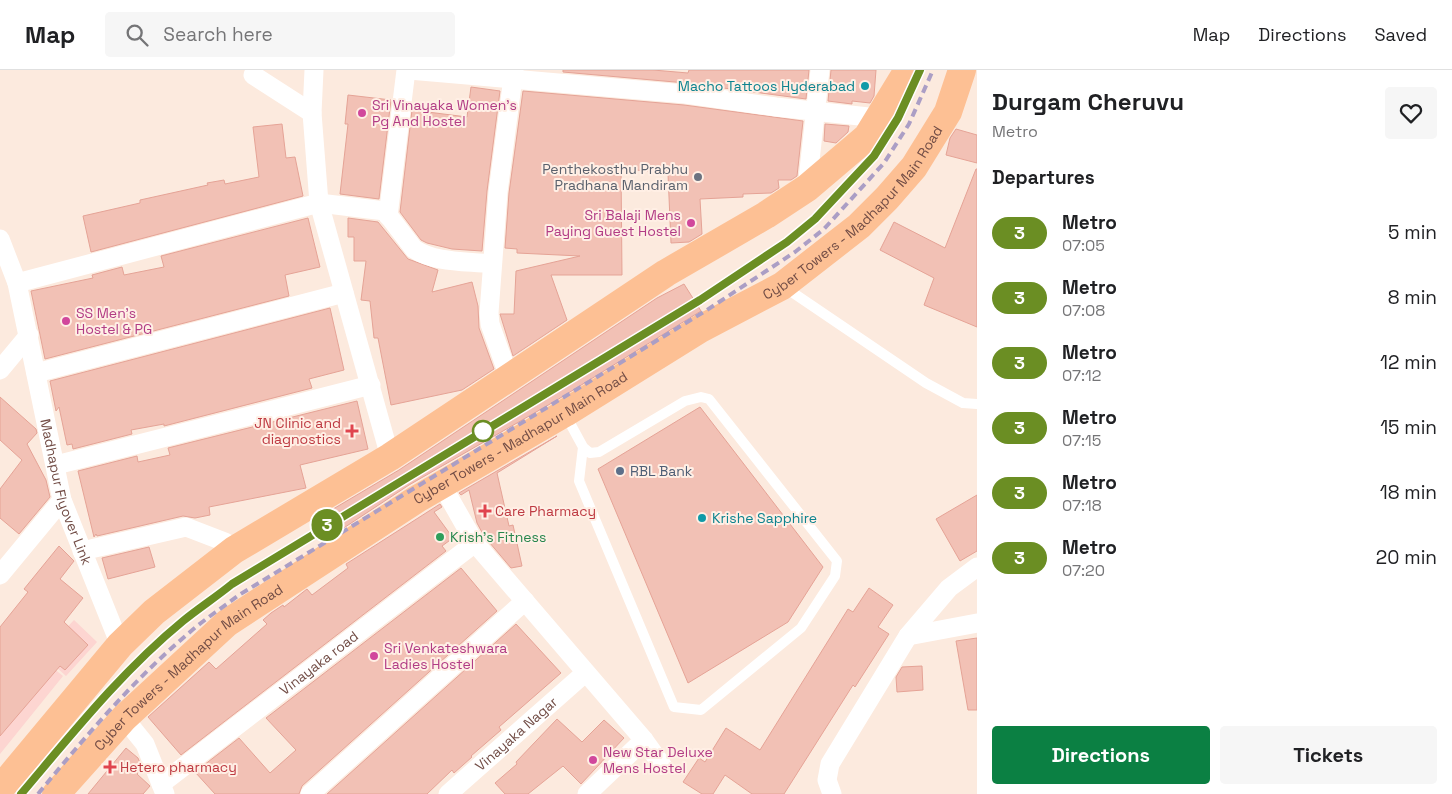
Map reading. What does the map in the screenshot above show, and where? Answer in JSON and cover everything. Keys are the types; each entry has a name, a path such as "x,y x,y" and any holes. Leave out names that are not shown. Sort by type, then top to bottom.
{"main road":[{"path":"0,789 120,645 154,612 234,550 390,456 666,273 766,216 807,188 867,137 908,70"},
{"name":"Cyber Towers - Madhapur Main Road","path":"56,794 124,718 227,622 316,563 442,485 565,413 700,329 782,286 859,226 893,192 914,166 948,112 962,70"}],"street":[{"path":"314,70 312,113 319,203 390,456"},
{"path":"388,216 407,70 514,75 878,118"},
{"path":"807,188 820,70"},
{"path":"253,75 312,113"},
{"path":"509,377 490,324 491,264 514,75"},
{"path":"17,283 319,203 385,211 414,249 426,256 491,264"},
{"name":"Madhapur Flyover Link","path":"0,239 17,283 62,500 120,645"},
{"path":"36,373 344,293"},
{"path":"0,370 29,335"},
{"path":"56,465 371,386"},
{"path":"442,485 475,543 644,740 662,765"},
{"path":"0,575 62,500"},
{"path":"82,551 186,528 212,536 234,550"},
{"name":"Vinayaka road","path":"163,789 475,543"},
{"path":"826,789 830,764 908,636 949,588 977,567"},
{"path":"310,794 525,601"},
{"path":"908,636 977,623"},
{"name":"Vinayaka Nagar","path":"448,794 585,673"},
{"path":"124,718 144,744 163,789"},
{"path":"587,794 644,740"}],"lane":[{"path":"782,286 926,382 963,402 977,404"},
{"path":"565,413 583,447 590,453 599,452 685,401 701,397 709,399 837,561 835,576 801,628 701,710 674,707 579,481 583,447"}],"shaded area":[{"path":"74,620 97,642 66,676 42,654"},
{"path":"38,656 63,676 0,754 0,703"}],"building":[{"path":"563,70 653,70 688,73 689,70 809,70 806,99 686,83 563,72"},
{"path":"831,70 876,70 874,96 870,103 852,101 852,104 828,101"},
{"path":"471,87 500,91 487,191 482,251 452,249 427,243 421,240 400,212 412,110 467,117"},
{"path":"523,91 684,105 803,121 797,176 791,180 778,180 779,188 771,193 743,194 743,197 700,199 702,234 689,242 671,243 668,174 621,168 622,275 551,275 567,320 513,356 500,314 514,314 516,271 580,256 517,253 517,249 505,248 509,193"},
{"path":"348,95 391,100 379,199 340,194 348,124 345,124"},
{"path":"282,124 286,158 295,157 303,196 91,252 83,216 140,203 140,200 208,185 207,183 224,180 225,184 259,177 253,127"},
{"path":"825,124 849,126 848,132 836,143 824,141"},
{"path":"956,129 977,135 977,163 946,155 950,138"},
{"path":"976,169 977,327 924,305 934,278 880,250 894,222 945,248"},
{"path":"308,218 320,267 285,275 289,296 45,359 31,291 93,278 92,275 122,267 124,275 164,267 161,256"},
{"path":"348,218 378,222 408,259 438,270 432,292 472,282 478,306 479,328 494,369 462,390 391,405 378,338 374,338 370,301 361,300 366,261 354,261 354,237 348,237"},
{"path":"684,284 701,311 557,400 409,485 330,537 318,518 399,470 657,298"},
{"path":"330,308 344,370 309,379 312,388 164,426 164,424 131,430 132,434 73,449 72,444 67,445 59,407 56,411 50,381"},
{"path":"0,397 36,429 37,433 27,444 46,480 50,497 19,534 0,518 0,489 22,460 0,440"},
{"path":"357,401 368,449 300,465 306,488 209,507 210,515 195,518 183,516 97,536 96,534 94,537 78,471 137,456 138,462 170,455 168,448"},
{"name":"Krishe Sapphire","path":"700,407 823,567 788,622 688,683 598,469"},
{"path":"557,436 497,473 509,526 513,525 522,566 511,568 484,536 477,523 469,490 461,495 459,493"},
{"path":"977,495 977,551 960,561 936,519"},
{"path":"440,504 442,507 434,512 453,538 442,546 446,551 181,755 148,717 209,662 216,669 267,624 263,620 271,613 283,605 284,607 307,589 312,595 348,568 346,564"},
{"path":"59,546 74,561 60,579 83,598 64,622 88,645 65,670 60,666 0,736 0,627 28,592 24,589"},
{"path":"149,547 155,567 108,579 102,558"},
{"path":"461,568 497,611 302,786 299,794 215,794 195,772 239,738 270,773 296,750 266,718"},
{"path":"869,588 893,605 878,627 889,634 855,687 853,685 784,794 752,794 725,775 713,794 702,794 683,782 699,758 705,762 726,728 760,750 848,609 853,612"},
{"path":"516,624 561,673 499,727 501,730 472,757 454,773 452,770 427,794 327,794"},
{"path":"977,638 977,710 968,710 956,641"},
{"path":"922,666 923,690 897,692 896,677 902,667"},
{"path":"557,719 582,742 604,720 624,738 581,784 563,766 528,794 505,794 495,783 517,764 516,762"},
{"path":"126,748 138,758 142,768 137,774 150,786 143,794 88,794"}],"railway":[{"path":"21,794 98,704 139,661 183,621 232,584 700,300 787,242 815,219 874,156 898,118 920,70"},
{"path":"38,794 129,689 169,650 239,595 707,310 795,252 824,229 884,163 909,124 933,70"}],"metro line":[{"name":"3","path":"21,794 88,715 137,664 182,622 232,584 700,300 787,242 815,219 846,189 874,156 898,118 920,70"}],"place":[{"name":"Macho Tattoos Hyderabad","path":"865,86"},
{"name":"Sri Vinayaka Women's Pg And Hostel","path":"362,113"},
{"name":"Penthekosthu Prabhu Pradhana Mandiram","path":"698,177"},
{"name":"Sri Balaji Mens Paying Guest Hostel","path":"691,223"},
{"name":"SS Men's Hostel & PG","path":"66,321"},
{"name":"JN Clinic and diagnostics","path":"352,431"},
{"name":"RBL Bank","path":"620,471"},
{"name":"Care Pharmacy","path":"485,511"},
{"name":"Krishe Sapphire","path":"702,518"},
{"name":"Krish's Fitness","path":"440,537"},
{"name":"Sri Venkateshwara Ladies Hostel","path":"374,656"},
{"name":"New Star Deluxe Mens Hostel","path":"593,760"},
{"name":"Hetero pharmacy","path":"110,767"}]}
